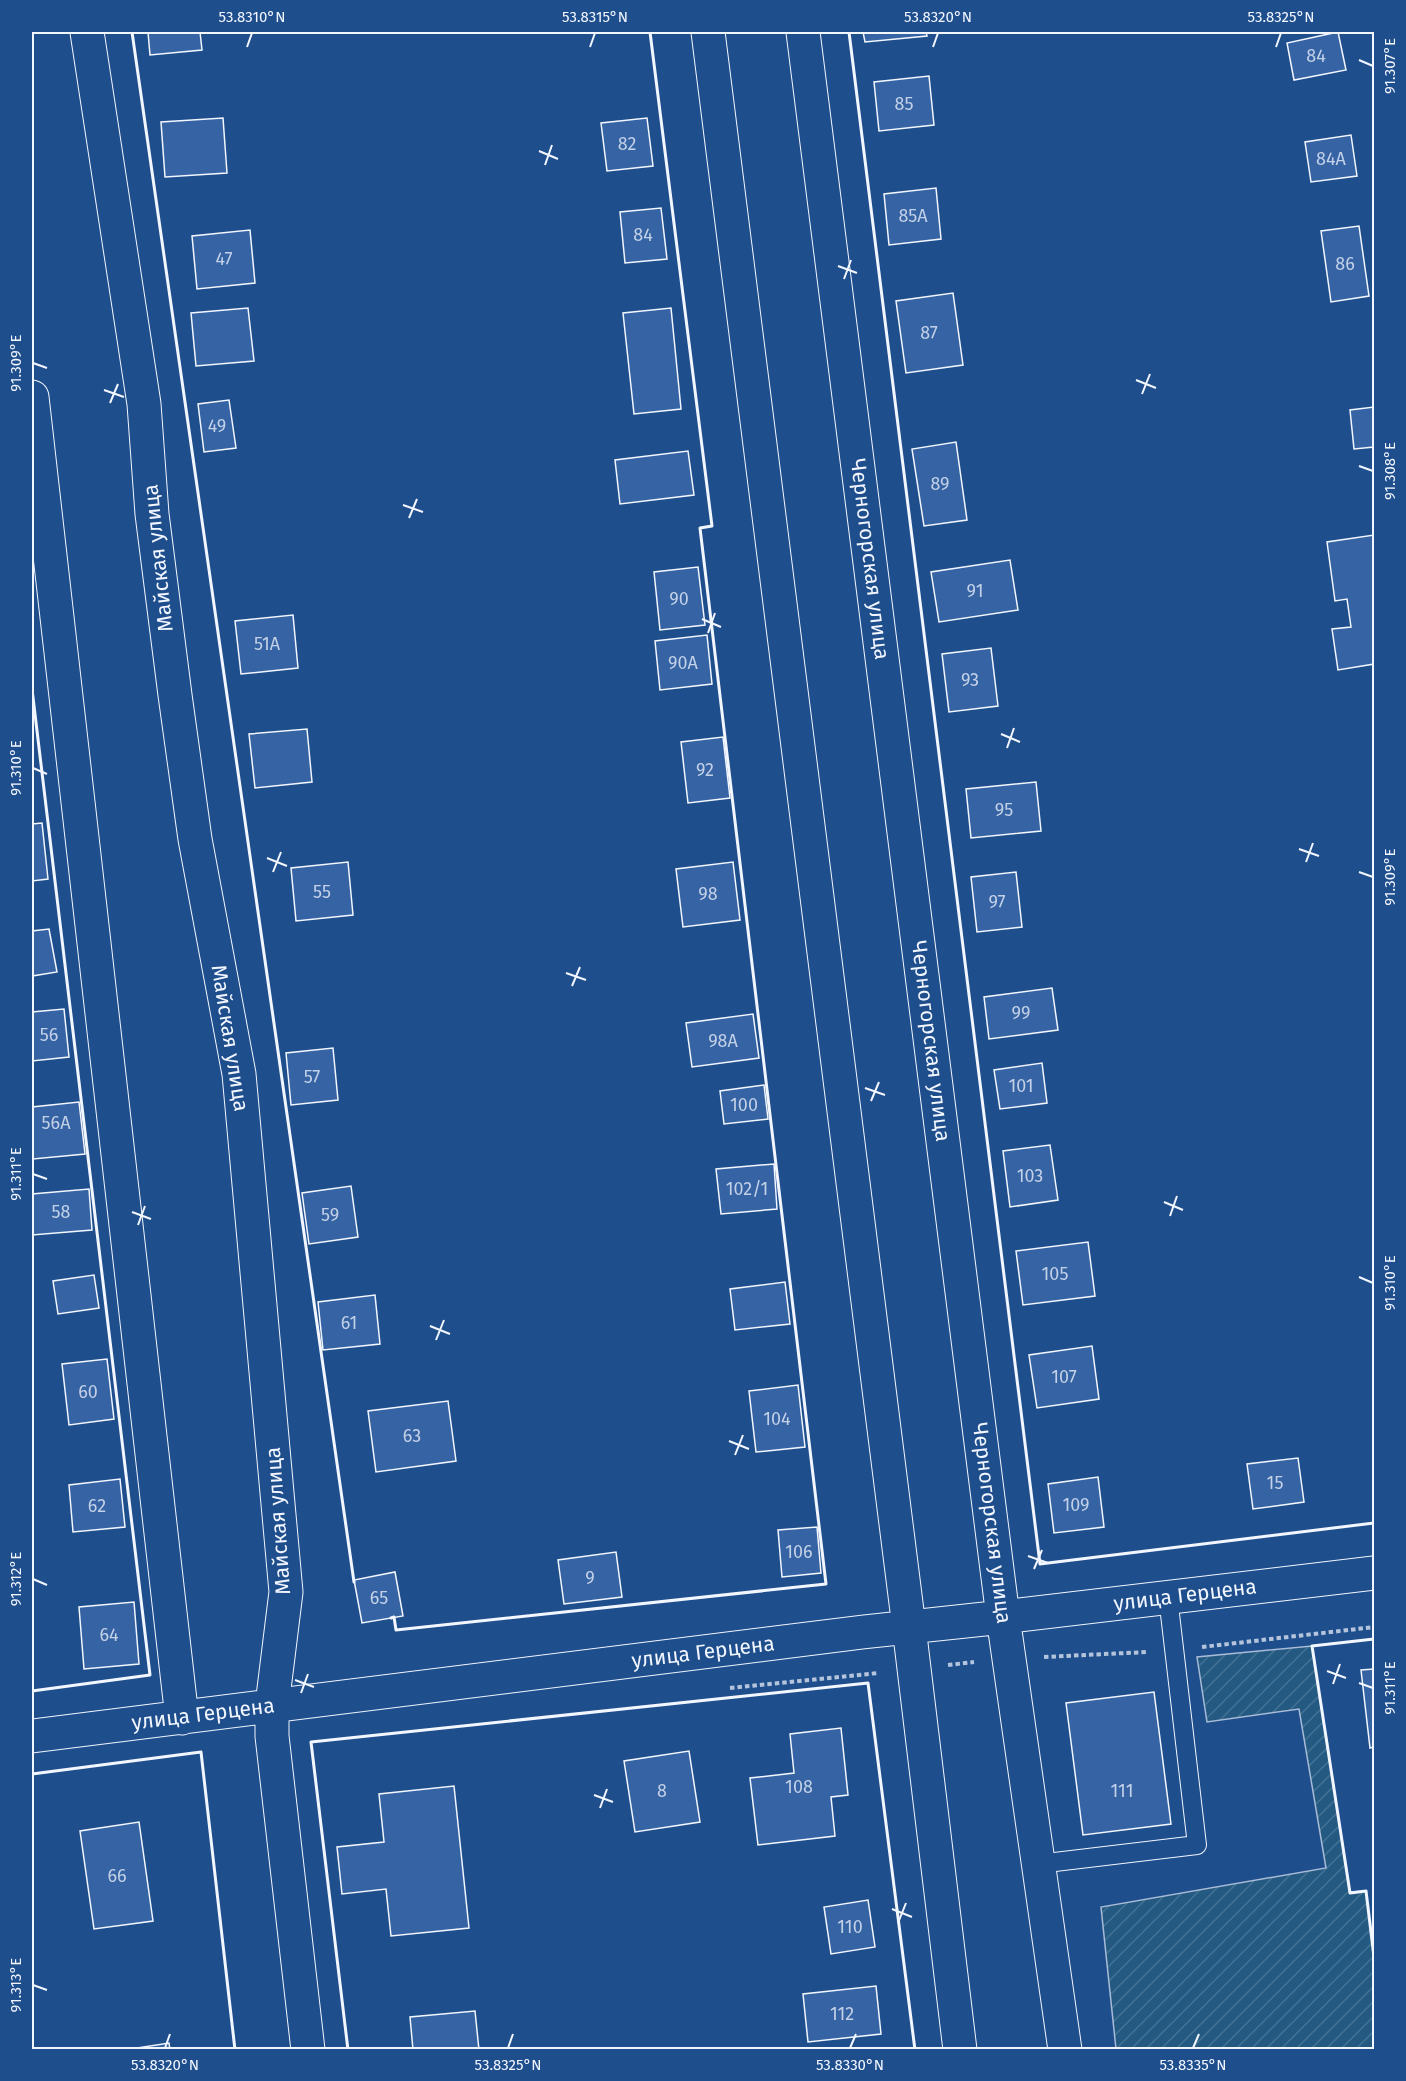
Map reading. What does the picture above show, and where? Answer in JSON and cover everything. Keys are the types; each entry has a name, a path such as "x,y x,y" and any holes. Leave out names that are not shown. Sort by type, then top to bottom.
{"street":[{"name":"Майская улица","path":"87,32 144,404 153,525 194,828 239,1074 286,1592 272,1705 272,1736 308,2049"},
{"path":"708,32 960,2049"},
{"name":"Черногорская улица","path":"803,32 1003,1617 1065,2049"},
{"path":"32,397 182,1718"},
{"name":"улица Герцена","path":"32,1736 909,1627 1374,1573"}],"lane":[{"path":"1038,1864 1197,1845 1168,1597"}],"path":[{"path":"724,1689 1010,1658 1174,1651 1374,1627"}],"shaded area":[{"path":"1312,1646 1350,1892 1366,1891 1374,1957 1374,2049 1116,2049 1101,1907 1326,1868 1299,1709 1207,1722 1197,1657"}],"building":[{"path":"148,32 200,32 202,50 150,55"},
{"path":"863,32 926,32 927,36 865,42"},
{"path":"1338,32 1346,70 1294,80 1287,43"},
{"path":"929,76 934,125 879,131 874,82"},
{"path":"223,118 227,173 165,177 161,122"},
{"path":"647,118 653,166 607,171 601,123"},
{"path":"1351,135 1357,176 1311,182 1305,142"},
{"path":"936,188 941,239 889,245 884,194"},
{"path":"661,208 667,259 625,263 620,212"},
{"path":"1359,226 1369,296 1331,302 1321,231"},
{"path":"250,230 255,283 197,289 192,236"},
{"path":"953,293 963,365 906,373 896,301"},
{"path":"248,308 254,361 196,366 191,313"},
{"path":"671,308 681,409 634,414 623,313"},
{"path":"229,400 236,448 204,452 198,404"},
{"path":"1374,407 1374,447 1354,449 1350,410"},
{"path":"956,442 967,520 924,526 912,449"},
{"path":"688,451 694,495 620,504 615,460"},
{"path":"1374,535 1374,664 1338,670 1332,629 1351,627 1347,599 1335,601 1327,542"},
{"path":"1010,560 1018,610 939,622 931,572"},
{"path":"698,567 705,625 660,630 654,572"},
{"path":"293,615 298,668 241,674 235,621"},
{"path":"707,635 712,684 660,690 655,641"},
{"path":"991,648 998,706 949,712 942,654"},
{"path":"307,729 312,782 255,788 249,734"},
{"path":"723,737 730,798 688,803 681,742"},
{"path":"1036,782 1041,831 971,838 966,789"},
{"path":"42,823 48,879 32,881 32,824"},
{"path":"348,862 353,915 296,921 291,868"},
{"path":"733,862 740,920 683,927 676,869"},
{"path":"1016,872 1022,927 977,932 971,877"},
{"path":"49,929 57,972 32,976 32,931"},
{"path":"1052,988 1058,1030 989,1039 984,997"},
{"path":"64,1009 69,1057 32,1061 32,1012"},
{"path":"753,1014 759,1058 692,1067 686,1023"},
{"path":"333,1048 338,1100 291,1105 286,1053"},
{"path":"1042,1063 1047,1103 1000,1109 994,1070"},
{"path":"764,1085 768,1119 724,1124 720,1091"},
{"path":"79,1102 85,1154 33,1159 32,1107"},
{"path":"1050,1145 1058,1200 1010,1207 1003,1151"},
{"path":"774,1164 777,1209 721,1214 716,1169"},
{"path":"351,1186 358,1237 309,1244 302,1193"},
{"path":"89,1189 92,1230 32,1235 32,1194"},
{"path":"1088,1242 1095,1296 1023,1305 1016,1251"},
{"path":"94,1275 99,1308 58,1314 53,1281"},
{"path":"785,1282 790,1324 735,1330 730,1289"},
{"path":"375,1295 380,1344 323,1350 318,1302"},
{"path":"1092,1346 1099,1399 1037,1408 1029,1355"},
{"path":"107,1359 114,1419 69,1425 62,1364"},
{"path":"798,1385 805,1447 756,1452 749,1391"},
{"path":"448,1401 456,1461 376,1472 368,1411"},
{"path":"1298,1458 1304,1502 1253,1509 1247,1464"},
{"path":"1098,1477 1104,1527 1054,1533 1048,1484"},
{"path":"120,1479 125,1527 73,1532 69,1485"},
{"path":"817,1527 821,1573 782,1577 778,1530"},
{"path":"616,1552 622,1597 564,1604 558,1560"},
{"path":"395,1572 403,1616 362,1623 354,1580"},
{"path":"134,1602 139,1664 84,1669 79,1607"},
{"path":"1374,1669 1374,1747 1370,1748 1361,1670"},
{"path":"1154,1692 1171,1824 1083,1835 1066,1703"},
{"path":"841,1728 848,1795 831,1797 835,1836 758,1845 750,1778 794,1773 790,1734"},
{"path":"689,1751 700,1822 635,1832 624,1761"},
{"path":"454,1786 469,1928 391,1936 386,1889 342,1894 337,1847 384,1842 379,1794"},
{"path":"139,1822 153,1921 94,1929 80,1831"},
{"path":"868,1900 875,1947 831,1954 824,1907"},
{"path":"876,1986 881,2034 808,2042 803,1994"},
{"path":"475,2011 479,2050 413,2050 410,2017"},
{"path":"169,2043 170,2050 124,2050"}],"wall":[{"path":"132,32 354,1582"},
{"path":"391,1618 394,1617 396,1630 826,1584 700,528 712,526 650,32"},
{"path":"849,32 1040,1564 1374,1523"},
{"path":"32,689 150,1675 32,1691"},
{"path":"1374,1639 1312,1646 1350,1893 1366,1891 1374,1957"},
{"path":"348,2050 311,1742 868,1683 915,2050"},
{"path":"32,1774 201,1752 235,2050"}]}
